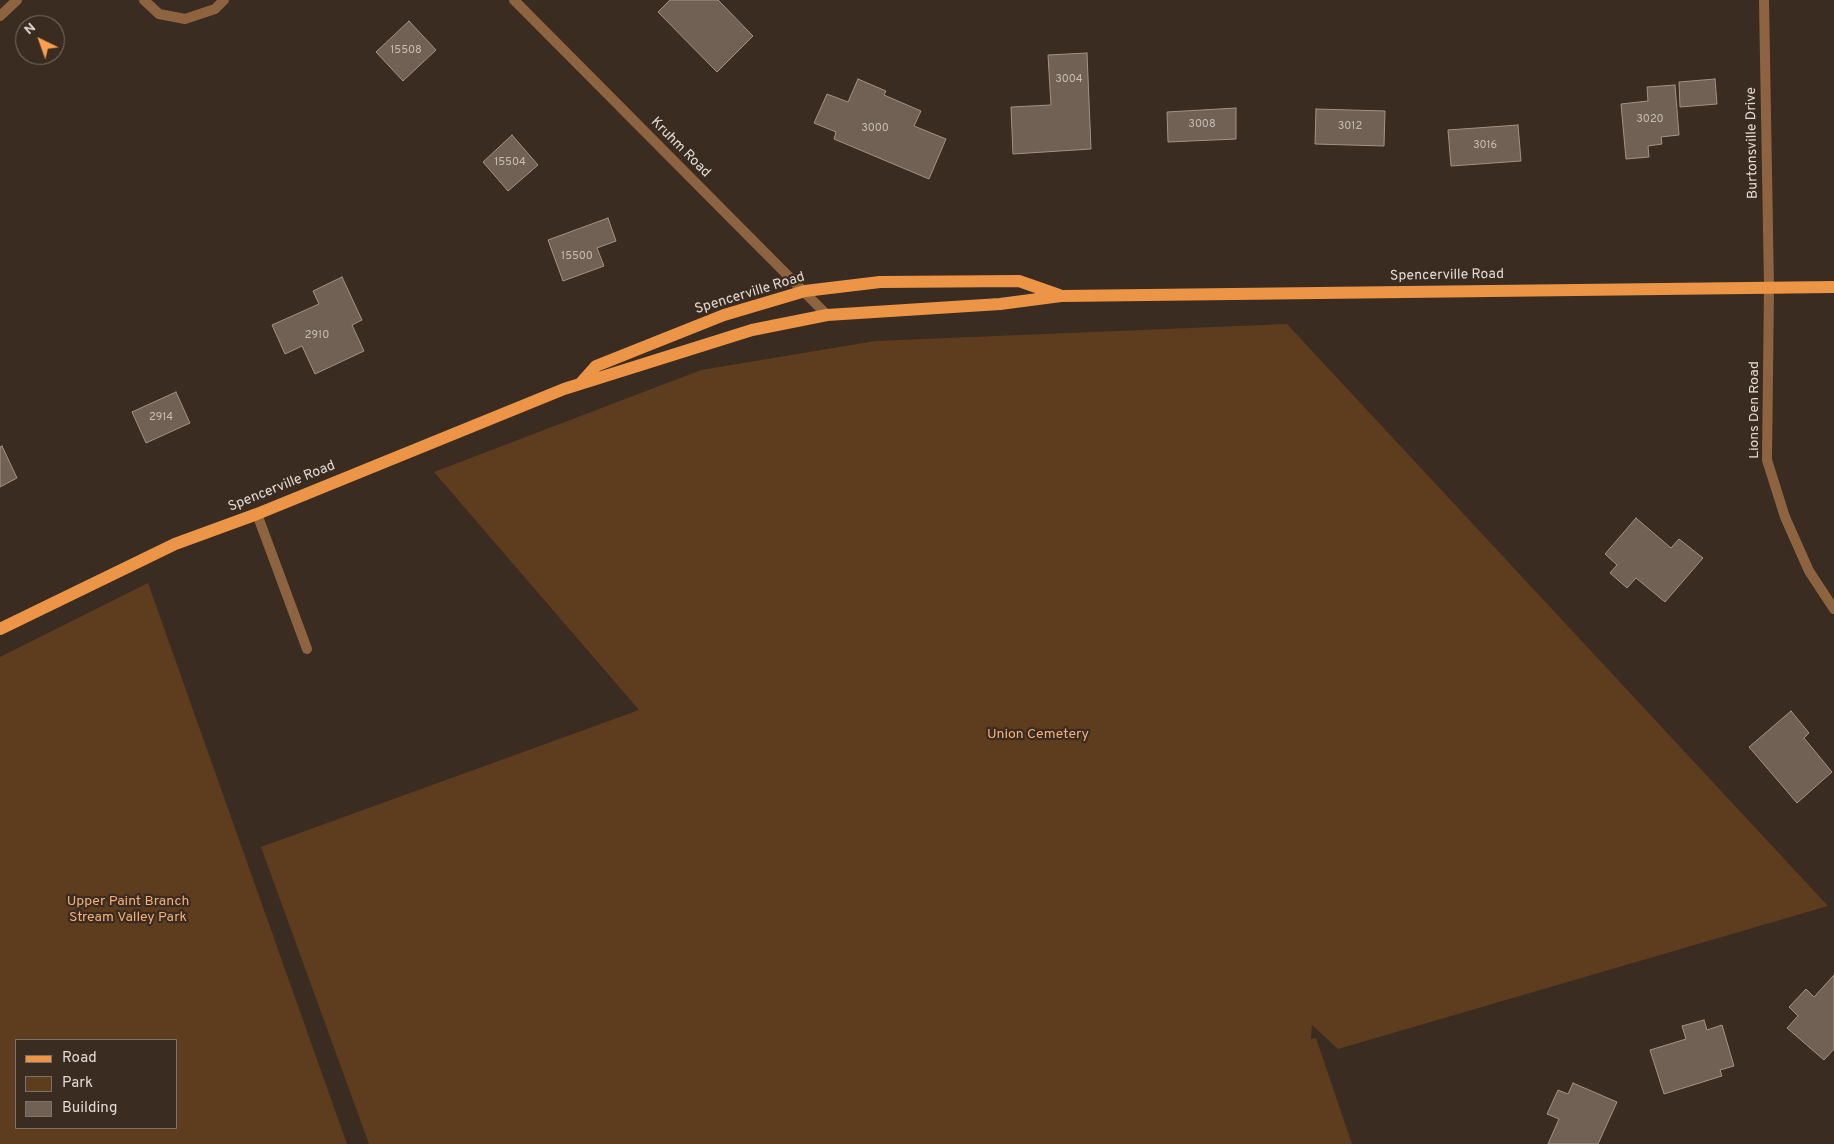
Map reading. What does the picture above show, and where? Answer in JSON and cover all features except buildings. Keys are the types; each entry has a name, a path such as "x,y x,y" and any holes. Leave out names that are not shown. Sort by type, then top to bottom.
{"main road":[{"name":"Spencerville Road","path":"580,385 596,366 724,315 805,291 880,282 1019,281 1061,296"},
{"name":"Spencerville Road","path":"0,629 176,544 257,514 564,389 752,330 826,315 1000,304 1061,296 1769,286 1834,287"}],"street":[{"path":"0,16 17,0"},
{"path":"144,0 159,14 185,19 215,9 224,0"},
{"name":"Kruhm Road","path":"514,0 805,291 826,315"},
{"name":"Burtonsville Drive","path":"1764,0 1769,286"},
{"name":"Lions Den Road","path":"1769,286 1767,460 1784,517 1809,571 1834,609"},
{"path":"257,514 307,649"}],"green space":[{"name":"Union Cemetery","path":"1287,324 1828,906 1338,1049 1312,1025 1311,1039 1316,1038 1352,1144 369,1144 261,847 639,710 434,472 701,370 875,341"},
{"name":"Upper Paint Branch Stream Valley Park","path":"148,583 347,1144 0,1144 0,657"}]}
